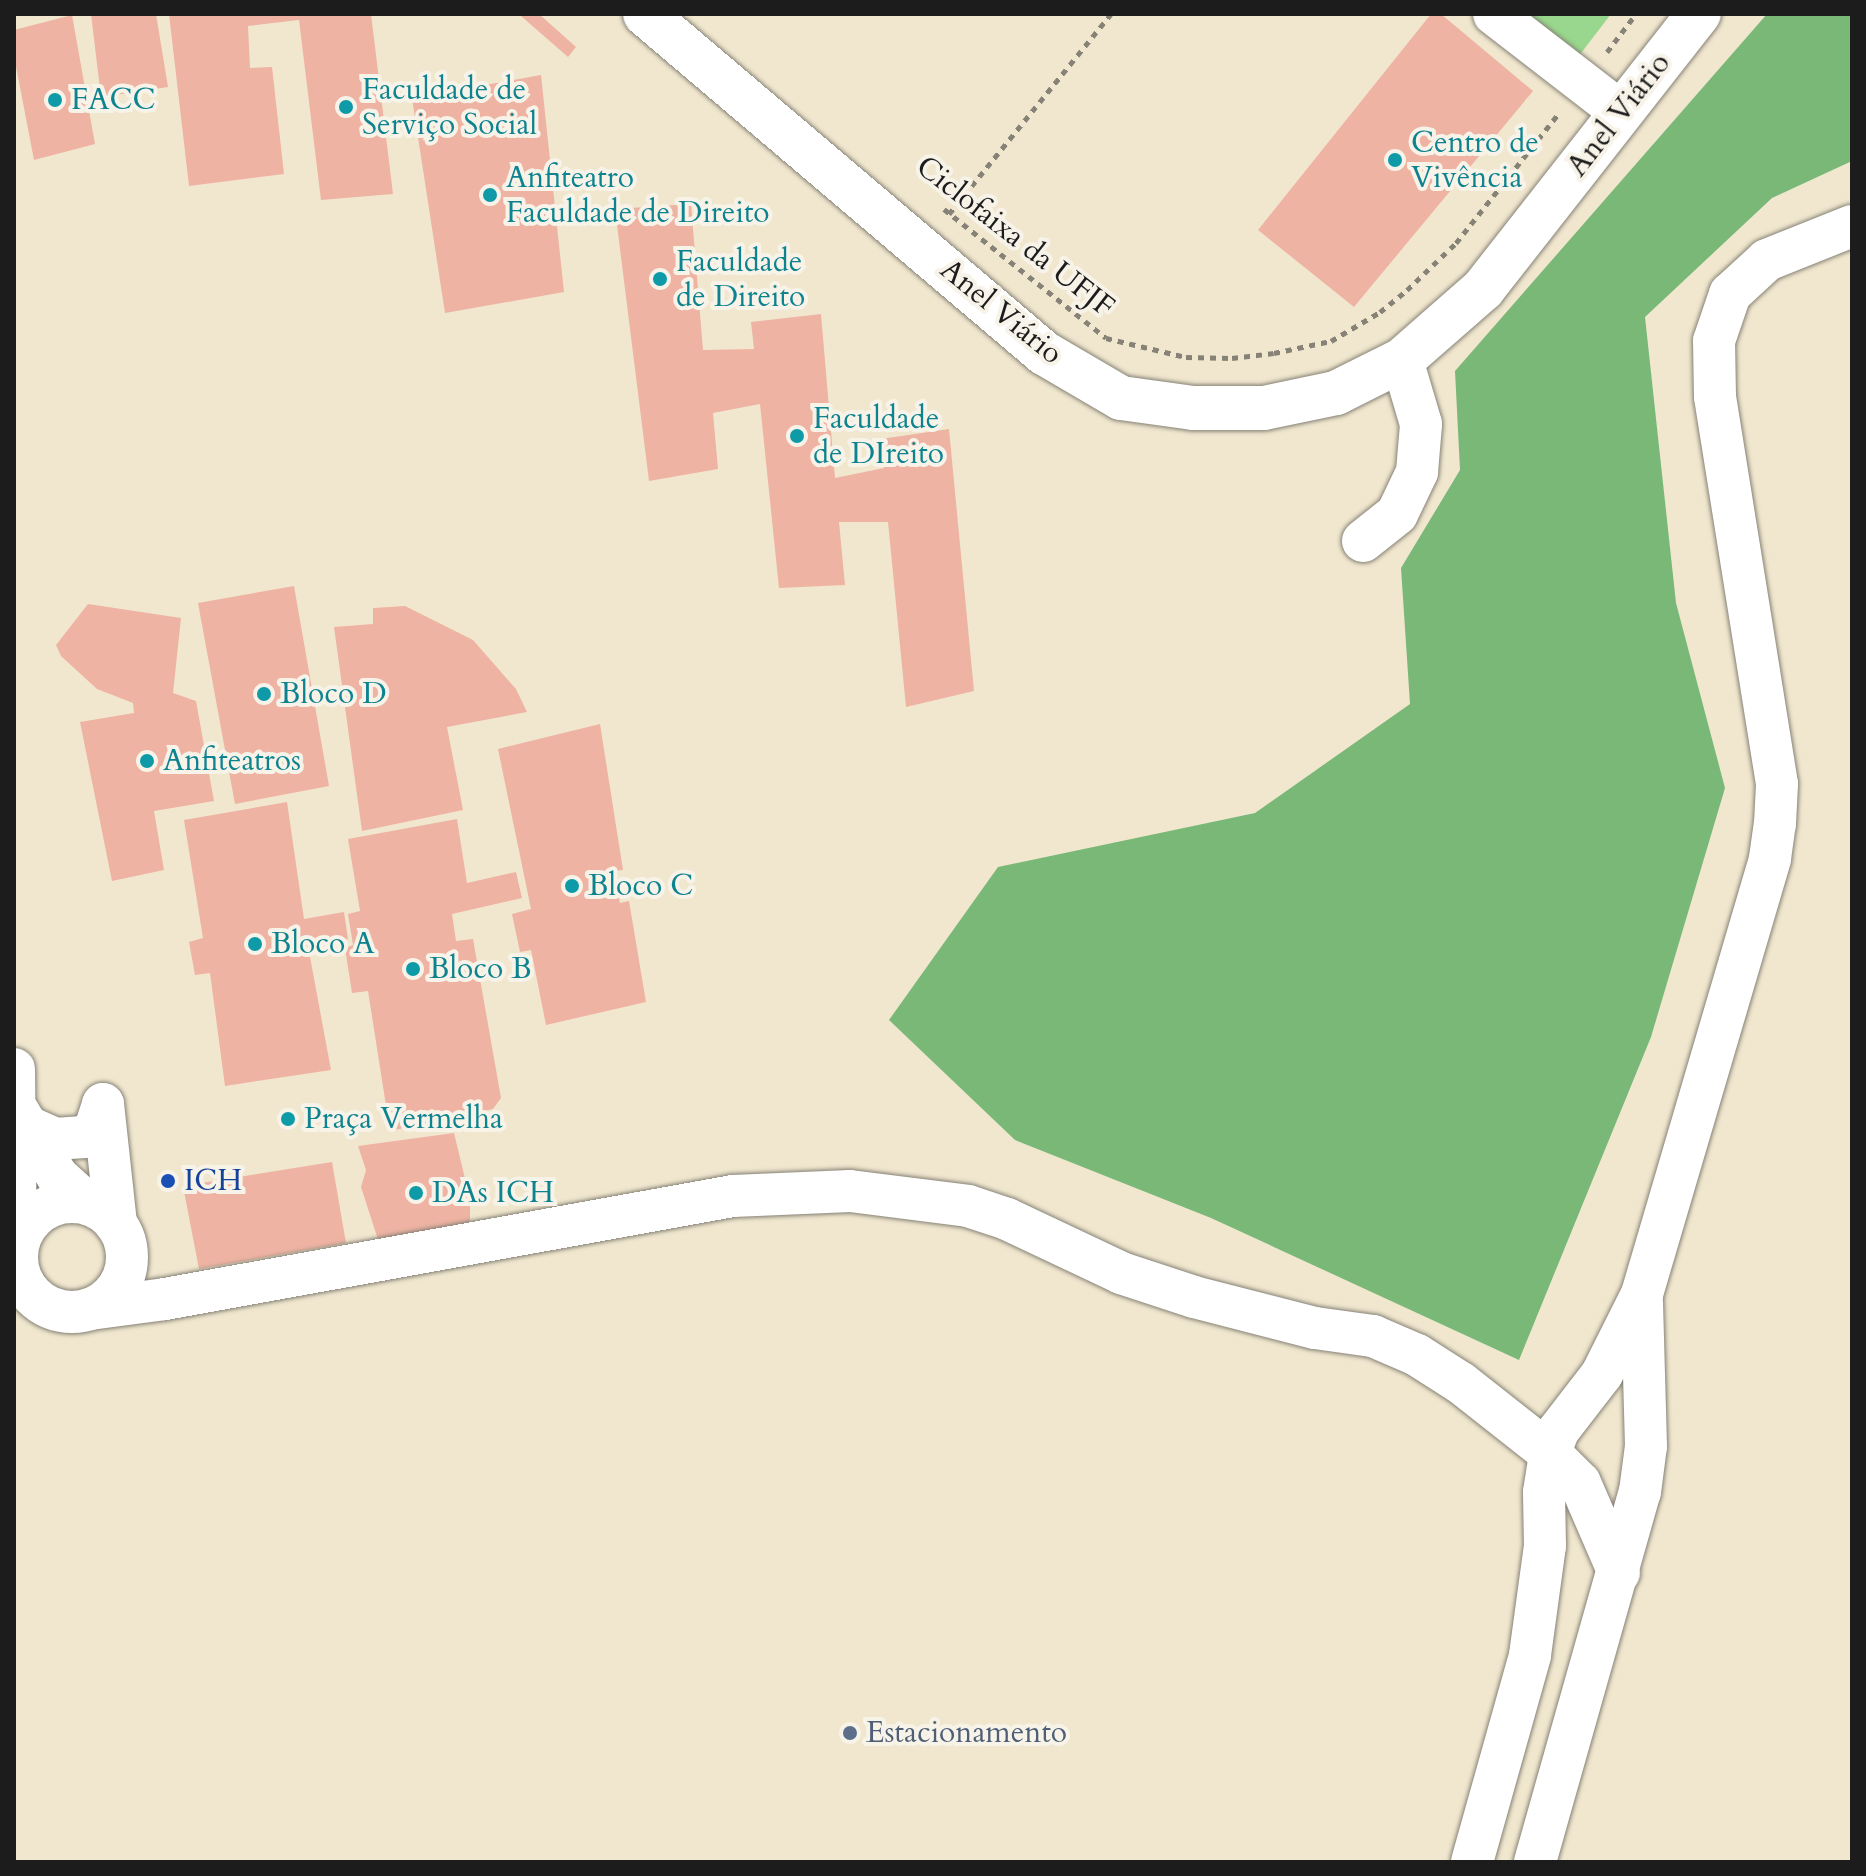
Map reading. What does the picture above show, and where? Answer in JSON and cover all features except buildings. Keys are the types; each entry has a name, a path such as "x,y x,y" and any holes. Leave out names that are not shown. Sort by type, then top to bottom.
{"main road":[{"name":"Anel Viário","path":"645,14 1044,353 1121,398 1193,408 1264,408 1336,393 1402,360 1483,289 1699,14"}],"street":[{"path":"1494,14 1621,112"},
{"path":"1472,1862 1530,1655 1545,1546 1544,1492 1550,1453 1558,1431 1602,1374 1642,1294 1770,858 1777,784 1715,397 1714,341 1730,294 1767,260 1852,226"},
{"path":"1363,541 1397,514 1417,472 1421,424 1402,360"},
{"path":"14,1069 22,1118 16,1259 27,1291 40,1302 64,1311 165,1299 733,1196 850,1191 968,1206 1007,1219 1121,1273 1194,1297 1315,1328 1373,1336 1417,1355 1461,1383 1550,1453 1580,1483 1619,1573"},
{"path":"22,1118 55,1139 84,1137 95,1129 103,1104 102,1214"},
{"path":"22,1118 57,1176 102,1214 124,1239 125,1273 117,1289 90,1309"},
{"path":"16,1259 19,1242 39,1213 54,1205 102,1214"},
{"path":"1485,1818 1539,1849 1640,1492 1646,1446 1642,1294"}],"path":[{"path":"949,214 1111,14"},
{"name":"Ciclofaixa da UFJF","path":"937,204 1106,338 1186,357 1232,358 1331,341 1380,312 1434,266 1636,14"}],"green space":[{"path":"1515,14 1611,14 1575,61"},
{"path":"1767,14 1852,14 1852,161 1772,198 1645,317 1676,603 1725,788 1651,1037 1519,1360 1211,1218 1015,1140 889,1020 998,867 1255,813 1410,704 1401,568 1460,470 1455,371"}],"place":[{"name":"FACC","path":"55,100"},
{"name":"Faculdade de Serviço Social","path":"346,107"},
{"name":"Centro de Vivência","path":"1395,160"},
{"name":"Anfiteatro Faculdade de Direito","path":"490,195"},
{"name":"Faculdade de Direito","path":"660,279"},
{"name":"Faculdade de DIreito","path":"797,436"},
{"name":"Bloco D","path":"264,694"},
{"name":"Anfiteatros","path":"147,761"},
{"name":"Bloco C","path":"572,886"},
{"name":"Bloco A","path":"255,944"},
{"name":"Bloco B","path":"413,969"},
{"name":"Praça Vermelha","path":"288,1119"},
{"name":"ICH","path":"168,1181"},
{"name":"DAs ICH","path":"416,1193"},
{"name":"Estacionamento","path":"850,1733"}]}
